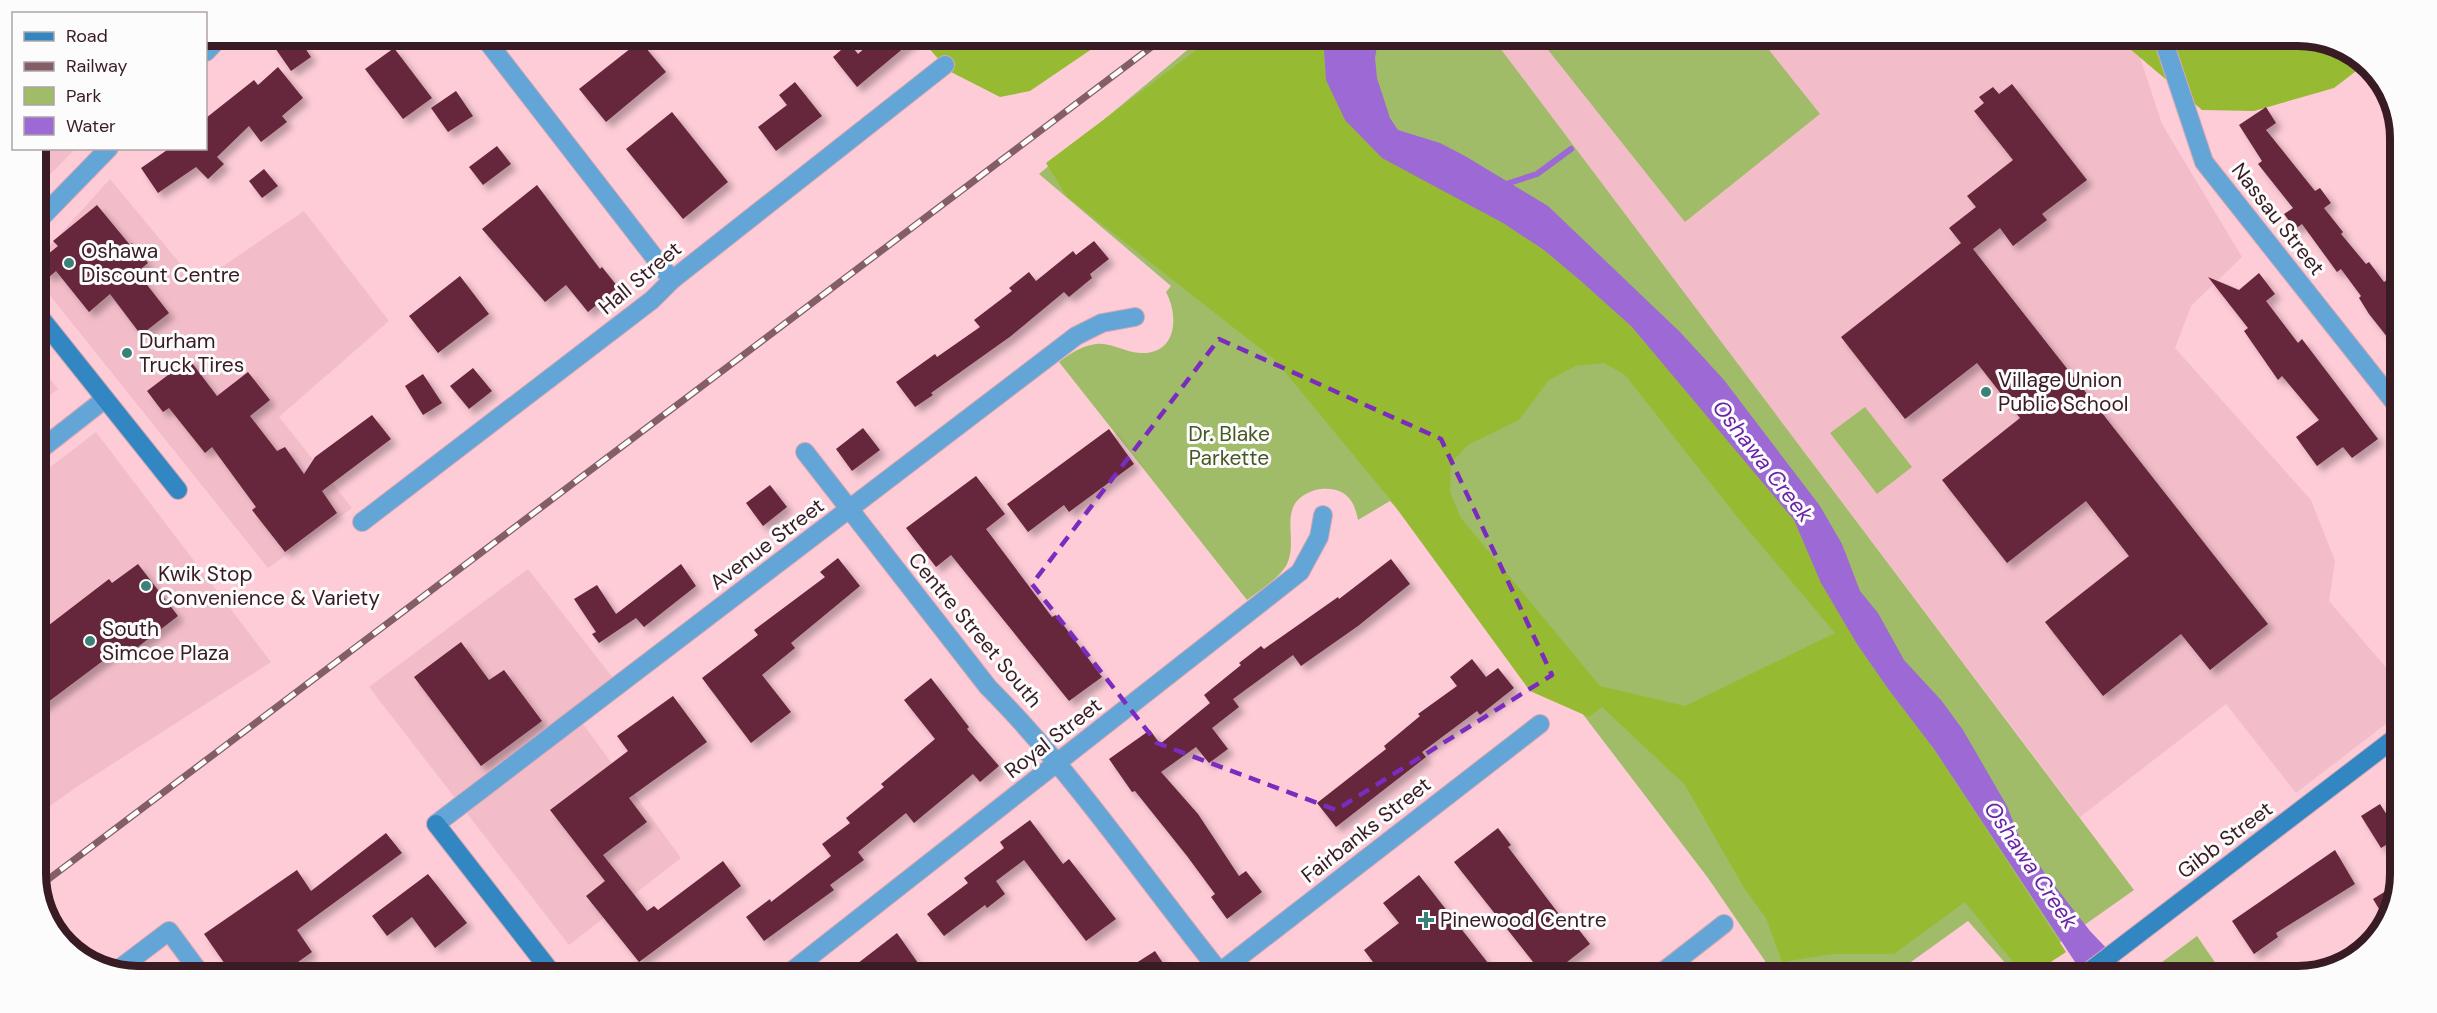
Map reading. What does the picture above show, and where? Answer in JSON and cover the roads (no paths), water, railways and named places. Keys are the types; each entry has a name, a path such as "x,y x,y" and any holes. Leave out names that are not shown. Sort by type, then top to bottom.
{"main road":[{"path":"47,326 178,490"},
{"name":"Gibb Street","path":"2096,966 2390,742"},
{"path":"436,824 546,966"}],"street":[{"path":"491,46 672,280"},
{"name":"Nassau Street","path":"2165,46 2204,162 2390,397"},
{"name":"Hall Street","path":"362,522 652,300 672,280 945,65"},
{"path":"47,212 107,150"},
{"name":"Avenue Street","path":"436,824 1076,336 1102,323 1135,317"},
{"path":"47,444 105,399"},
{"name":"Centre Street South","path":"805,452 848,511 988,687 1014,713 1056,764 1215,966"},
{"name":"Royal Street","path":"798,966 1300,572 1319,537 1323,515"},
{"name":"Fairbanks Street","path":"1233,966 1540,724"},
{"path":"1670,966 1724,924"},
{"path":"125,965 169,931 195,966"}],"water":[{"name":"Oshawa Creek","path":"1324,46 1377,46 1375,58 1377,78 1390,118 1398,130 1440,143 1548,206 1680,332 1724,380 1820,506 1842,544 1860,591 1878,613 1904,660 1941,700 1963,730 2007,806 2018,834 2090,931 2123,966 2078,966 1934,749 1857,644 1821,583 1794,520 1632,327 1544,250 1503,223 1382,158 1345,120 1326,80"}],"waterway":[{"path":"1503,185 1537,174 1571,149"}],"railway":[{"path":"47,880 1153,46"}],"place":[{"name":"Oshawa Discount Centre","path":"69,263"},
{"name":"Durham Truck Tires","path":"127,353"},
{"name":"Village Union Public School","path":"1986,392"},
{"name":"Kwik Stop Convenience & Variety","path":"146,586"},
{"name":"South Simcoe Plaza","path":"90,641"},
{"name":"Pinewood Centre","path":"1426,920"}],"park label":[{"name":"Dr. Blake Parkette","path":"1229,446"}]}
